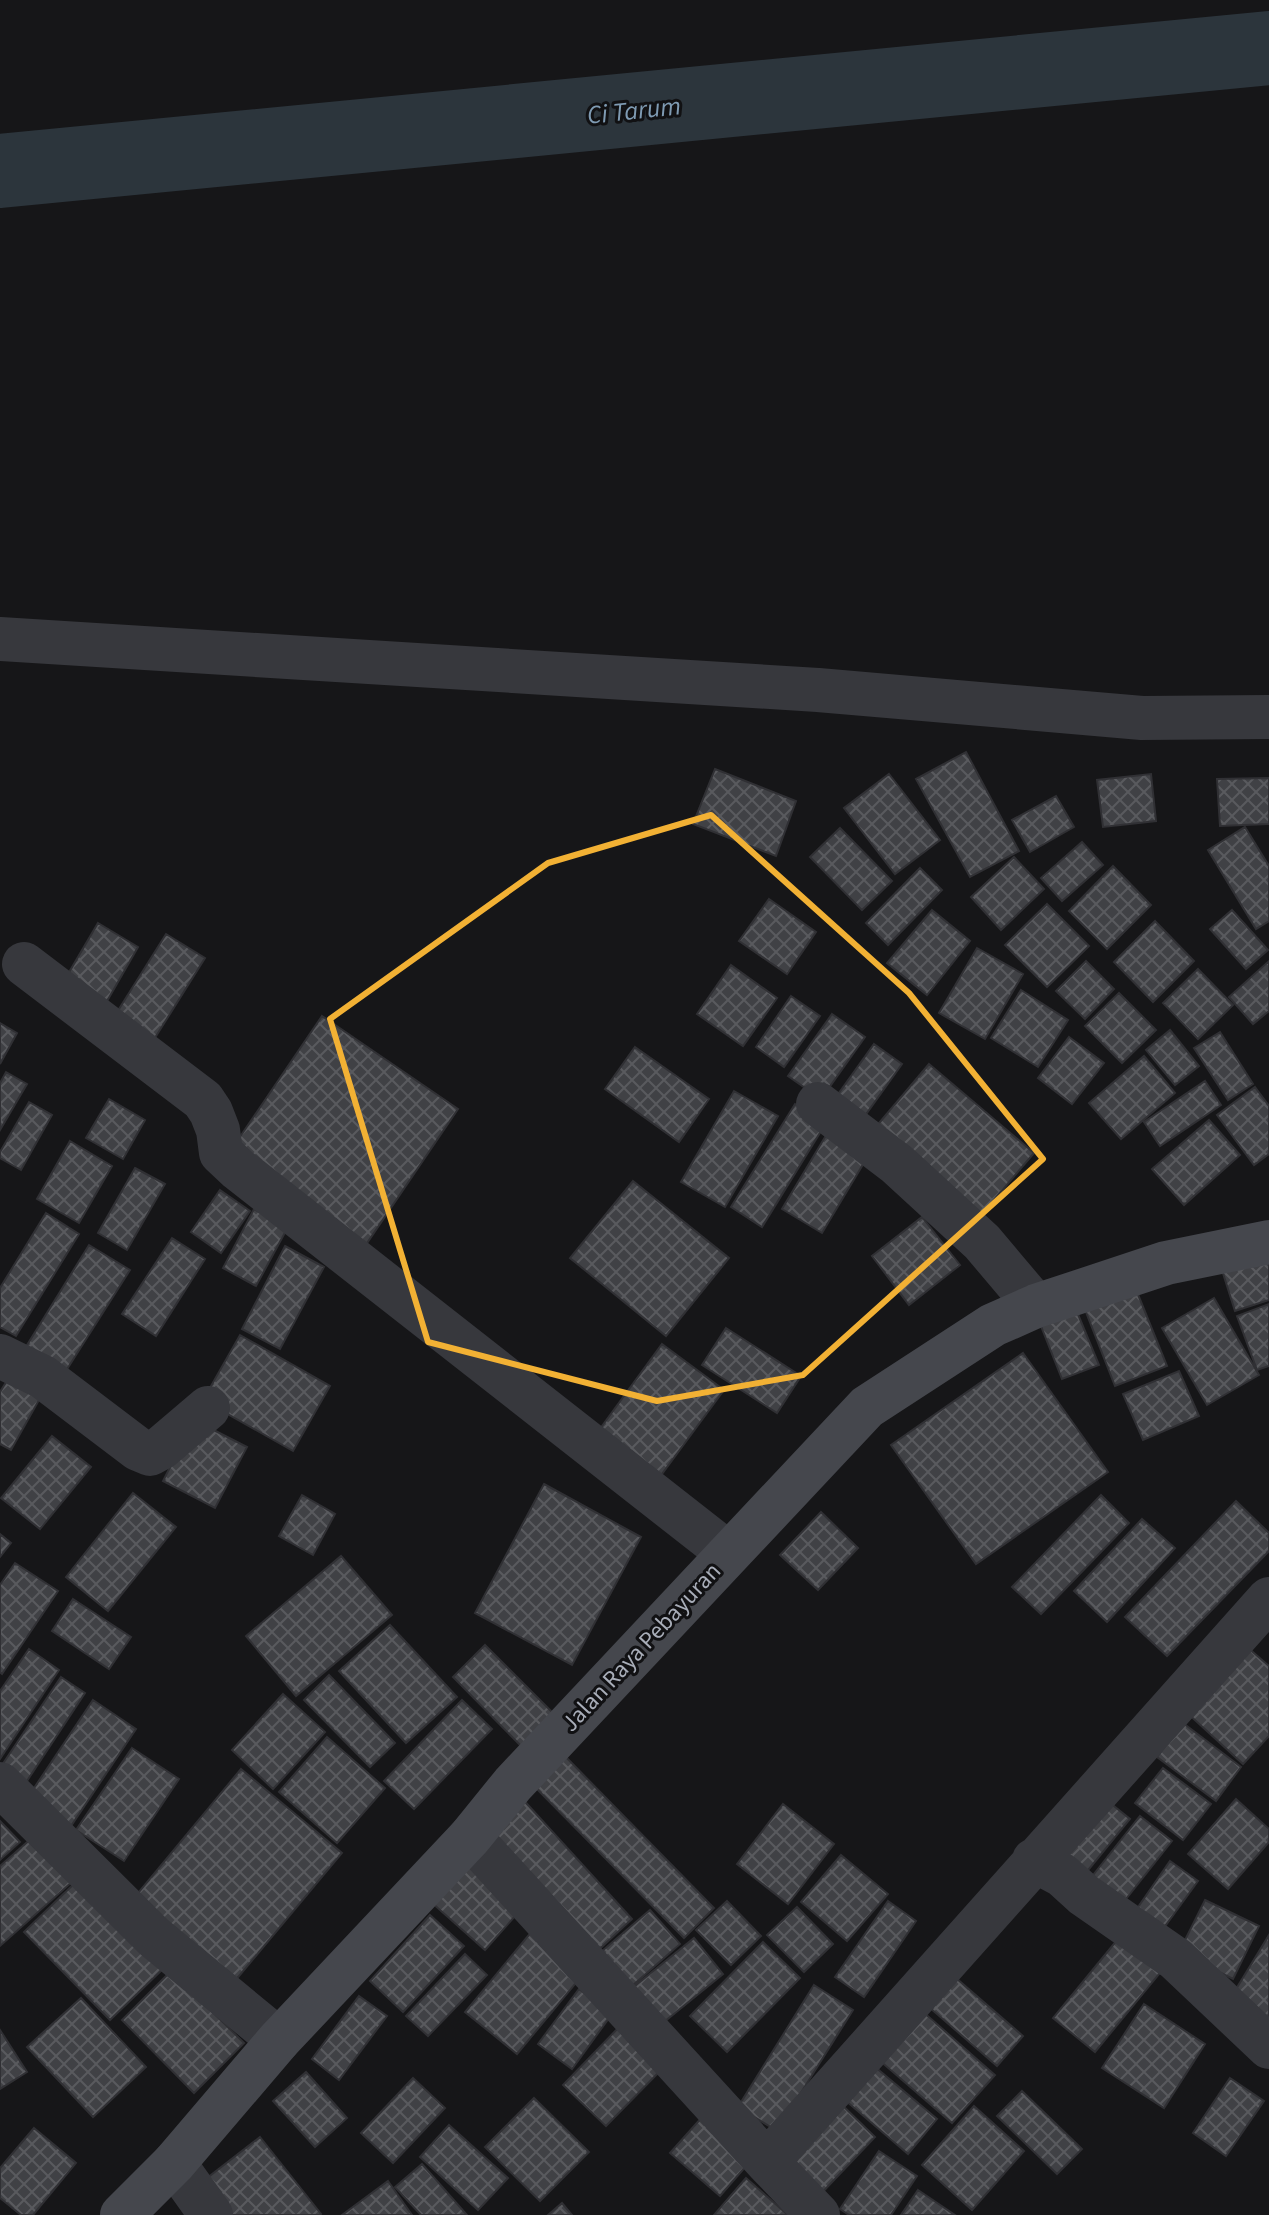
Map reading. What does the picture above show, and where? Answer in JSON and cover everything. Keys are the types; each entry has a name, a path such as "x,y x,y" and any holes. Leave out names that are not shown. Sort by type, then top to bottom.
{"main road":[{"name":"Jalan Raya Pebayuran","path":"122,2215 174,2163 279,2040 470,1837 513,1784 867,1407 993,1325 1036,1306 1166,1263 1269,1242"}],"street":[{"path":"0,639 818,690 1142,718 1269,717"},
{"path":"24,964 203,1100 218,1130 221,1153 238,1169 728,1553"},
{"path":"818,1104 897,1164 982,1242 1036,1306"},
{"path":"0,1356 43,1377 138,1449 150,1454 208,1408"},
{"path":"767,2162 1269,1599"},
{"path":"0,1784 154,1937 279,2040"},
{"path":"470,1837 818,2215"},
{"path":"1034,1860 1062,1875 1096,1904 1176,1959 1269,2047"},
{"path":"174,2163 211,2215"}],"highlighted area":[{"path":"711,815 909,993 1043,1159 803,1375 657,1401 428,1342 330,1019 548,863"}],"building":[{"path":"966,752 1019,851 970,877 916,779"},
{"path":"715,769 796,801 776,856 693,824"},
{"path":"889,774 940,840 895,874 844,808"},
{"path":"1151,774 1156,821 1103,827 1097,780"},
{"path":"1269,778 1269,824 1220,826 1217,779"},
{"path":"1056,796 1074,827 1030,852 1012,820"},
{"path":"1245,827 1269,866 1269,921 1256,929 1208,850"},
{"path":"840,828 892,881 862,910 810,857"},
{"path":"1082,842 1103,865 1062,901 1041,878"},
{"path":"1014,857 1044,889 1001,930 971,897"},
{"path":"1113,866 1151,905 1107,949 1069,911"},
{"path":"920,868 942,890 888,945 866,923"},
{"path":"769,899 816,932 787,974 739,941"},
{"path":"1047,904 1089,946 1047,987 1005,945"},
{"path":"932,910 970,941 927,995 887,963"},
{"path":"1232,910 1268,950 1246,969 1210,929"},
{"path":"1155,921 1194,961 1153,1002 1114,962"},
{"path":"98,923 138,947 102,1010 61,986"},
{"path":"166,934 205,958 153,1041 114,1017"},
{"path":"977,948 1023,974 985,1039 939,1013"},
{"path":"1086,961 1114,989 1085,1019 1056,991"},
{"path":"1269,961 1269,1011 1253,1024 1229,997"},
{"path":"731,965 777,998 743,1046 697,1014"},
{"path":"1198,969 1233,1005 1198,1039 1163,1003"},
{"path":"1021,990 1068,1020 1038,1067 991,1038"},
{"path":"1119,993 1156,1030 1122,1063 1085,1026"},
{"path":"791,996 820,1016 784,1067 756,1047"},
{"path":"832,1014 865,1037 821,1099 788,1076"},
{"path":"322,1016 458,1109 365,1246 229,1153"},
{"path":"0,1023 17,1033 0,1064"},
{"path":"1170,1030 1199,1066 1175,1085 1146,1050"},
{"path":"1220,1032 1253,1084 1228,1100 1194,1048"},
{"path":"1069,1037 1104,1063 1072,1104 1038,1078"},
{"path":"874,1044 902,1064 859,1124 831,1104"},
{"path":"635,1047 709,1099 679,1142 605,1089"},
{"path":"1144,1056 1175,1093 1121,1139 1089,1103"},
{"path":"929,1064 1034,1153 974,1223 869,1135"},
{"path":"6,1072 27,1084 0,1130 0,1083"},
{"path":"1205,1081 1221,1105 1160,1146 1144,1122"},
{"path":"1255,1087 1269,1106 1269,1154 1254,1165 1217,1115"},
{"path":"734,1091 778,1116 725,1207 681,1182"},
{"path":"109,1099 145,1120 123,1159 86,1138"},
{"path":"29,1102 52,1115 21,1170 0,1158 0,1152"},
{"path":"795,1104 826,1123 762,1227 731,1207"},
{"path":"1209,1120 1240,1155 1184,1205 1152,1169"},
{"path":"828,1132 868,1156 822,1233 782,1209"},
{"path":"70,1141 112,1166 79,1223 37,1199"},
{"path":"135,1168 165,1184 127,1250 98,1233"},
{"path":"633,1181 729,1258 666,1336 570,1258"},
{"path":"220,1190 250,1211 221,1253 191,1232"},
{"path":"254,1209 288,1227 256,1286 223,1268"},
{"path":"46,1213 79,1234 16,1336 0,1327 0,1288"},
{"path":"922,1217 960,1265 909,1305 872,1256"},
{"path":"172,1238 205,1259 156,1336 122,1314"},
{"path":"89,1245 130,1270 64,1374 24,1350"},
{"path":"285,1246 324,1267 280,1349 242,1329"},
{"path":"1269,1251 1269,1300 1235,1311 1221,1267"},
{"path":"1135,1287 1167,1366 1115,1386 1084,1307"},
{"path":"1214,1298 1259,1375 1207,1405 1162,1328"},
{"path":"1269,1304 1269,1366 1257,1370 1237,1316"},
{"path":"1075,1307 1099,1365 1062,1379 1039,1321"},
{"path":"726,1328 801,1376 777,1413 702,1365"},
{"path":"240,1335 330,1386 293,1451 203,1400"},
{"path":"662,1344 724,1390 656,1482 594,1437"},
{"path":"1023,1353 1108,1472 976,1564 891,1445"},
{"path":"16,1366 48,1384 11,1450 0,1444 0,1392"},
{"path":"1179,1371 1199,1416 1143,1440 1123,1394"},
{"path":"194,1420 247,1447 215,1508 163,1481"},
{"path":"52,1436 91,1467 40,1529 1,1498"},
{"path":"544,1484 641,1537 572,1665 475,1613"},
{"path":"133,1493 176,1527 108,1611 66,1577"},
{"path":"302,1495 335,1514 313,1555 279,1536"},
{"path":"1101,1495 1129,1523 1041,1614 1012,1587"},
{"path":"1236,1501 1269,1533 1269,1551 1167,1656 1125,1617"},
{"path":"821,1512 858,1548 818,1590 780,1555"},
{"path":"1142,1519 1175,1548 1107,1622 1074,1591"},
{"path":"0,1534 11,1543 0,1557"},
{"path":"341,1556 392,1615 296,1696 246,1636"},
{"path":"15,1563 58,1591 2,1674 0,1585"},
{"path":"73,1599 131,1637 109,1669 52,1631"},
{"path":"390,1625 457,1697 406,1743 339,1671"},
{"path":"485,1645 556,1716 523,1748 453,1677"},
{"path":"1246,1646 1269,1666 1269,1736 1243,1764 1185,1711"},
{"path":"29,1649 59,1670 0,1759 0,1691"},
{"path":"329,1675 395,1743 370,1767 304,1700"},
{"path":"61,1677 85,1693 23,1787 0,1768"},
{"path":"283,1694 325,1732 273,1789 232,1750"},
{"path":"93,1700 136,1729 71,1826 28,1797"},
{"path":"462,1700 492,1729 414,1809 384,1781"},
{"path":"1183,1723 1241,1767 1216,1801 1157,1757"},
{"path":"327,1737 385,1788 337,1843 279,1792"},
{"path":"132,1748 179,1779 124,1861 76,1830"},
{"path":"560,1751 714,1908 684,1938 529,1781"},
{"path":"1163,1768 1211,1804 1183,1840 1135,1803"},
{"path":"241,1769 342,1853 234,1982 133,1899"},
{"path":"518,1794 632,1919 592,1956 478,1832"},
{"path":"1104,1798 1130,1819 1080,1880 1054,1859"},
{"path":"1236,1799 1269,1829 1269,1842 1228,1889 1188,1854"},
{"path":"783,1804 834,1844 788,1904 737,1864"},
{"path":"1140,1816 1172,1841 1114,1914 1082,1889"},
{"path":"0,1821 20,1842 0,1860"},
{"path":"33,1837 73,1881 0,1946 0,1866"},
{"path":"460,1851 523,1907 485,1950 422,1894"},
{"path":"841,1855 888,1894 847,1941 801,1902"},
{"path":"1170,1861 1198,1881 1163,1929 1136,1910"},
{"path":"79,1879 165,1967 110,2020 24,1932"},
{"path":"1205,1900 1259,1926 1233,1979 1179,1952"},
{"path":"727,1901 761,1936 731,1965 696,1930"},
{"path":"888,1901 916,1921 864,1997 835,1977"},
{"path":"797,1907 833,1944 804,1972 767,1935"},
{"path":"650,1910 680,1944 632,1986 602,1951"},
{"path":"430,1915 464,1946 403,2012 370,1981"},
{"path":"1127,1928 1169,1962 1095,2052 1053,2018"},
{"path":"533,1930 585,1972 517,2054 465,2012"},
{"path":"1269,1935 1269,2024 1230,1999"},
{"path":"694,1938 723,1974 659,2026 630,1990"},
{"path":"763,1942 800,1978 727,2052 690,2016"},
{"path":"465,1954 487,1975 428,2036 406,2016"},
{"path":"171,1971 244,2043 194,2093 122,2020"},
{"path":"956,1978 1023,2036 997,2066 930,2008"},
{"path":"814,1985 853,2010 777,2131 738,2107"},
{"path":"579,1989 612,2014 572,2069 538,2044"},
{"path":"359,1996 387,2016 339,2080 312,2059"},
{"path":"81,1998 146,2067 93,2117 27,2047"},
{"path":"1144,2004 1205,2044 1164,2108 1102,2068"},
{"path":"922,2011 995,2075 952,2123 879,2060"},
{"path":"623,2023 666,2065 606,2126 563,2085"},
{"path":"0,2030 27,2072 0,2089"},
{"path":"868,2061 937,2119 908,2154 839,2095"},
{"path":"306,2072 347,2118 315,2147 273,2101"},
{"path":"413,2078 445,2108 393,2163 361,2133"},
{"path":"1230,2078 1264,2101 1226,2156 1193,2133"},
{"path":"1022,2091 1082,2149 1057,2174 997,2116"},
{"path":"534,2098 589,2152 540,2201 485,2147"},
{"path":"837,2100 875,2137 815,2200 776,2163"},
{"path":"974,2106 1024,2151 972,2210 922,2165"},
{"path":"704,2115 753,2158 720,2196 670,2153"},
{"path":"449,2125 508,2178 478,2210 420,2157"},
{"path":"34,2128 76,2163 33,2215 21,2215 0,2198 0,2168"},
{"path":"260,2137 320,2215 228,2215 202,2182"},
{"path":"879,2151 917,2176 891,2215 849,2215 840,2209"},
{"path":"422,2164 467,2215 421,2215 395,2187"},
{"path":"746,2178 788,2215 714,2215"},
{"path":"388,2181 412,2215 342,2215"},
{"path":"918,2190 955,2215 901,2215"},
{"path":"562,2203 572,2215 548,2215"}],"waterway":[{"name":"Ci Tarum","path":"0,171 1269,48"}]}
